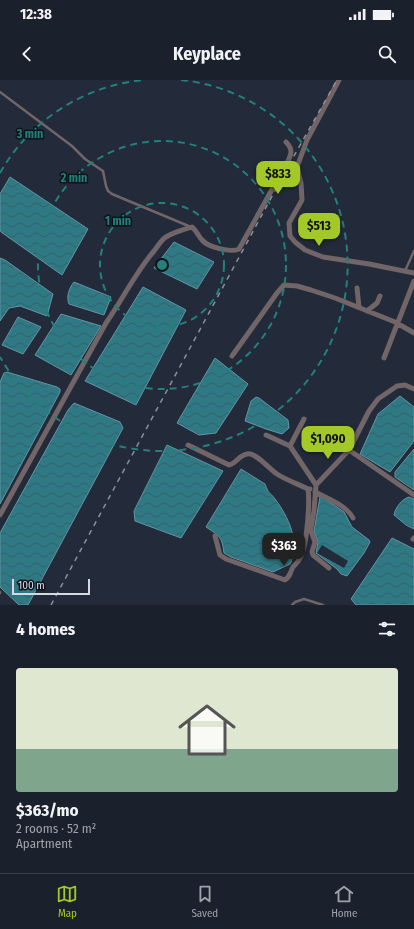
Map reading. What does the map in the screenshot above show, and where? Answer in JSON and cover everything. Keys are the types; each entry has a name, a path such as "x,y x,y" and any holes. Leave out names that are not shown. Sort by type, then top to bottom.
{"street":[{"path":"339,80 307,140 297,167 301,183 302,200 289,223 290,236 305,250 323,257 414,273"},
{"path":"0,515 106,323 116,310 137,274 163,240 180,230 192,227 201,239 208,244 230,251 239,249 292,153 291,147 286,142"},
{"path":"286,165 290,163 297,167"},
{"path":"384,358 414,281"},
{"path":"232,356 284,285 297,286 311,290 359,307 397,323 414,333"},
{"path":"357,288 359,307"},
{"path":"367,311 377,303 380,296"},
{"path":"329,568 312,552 316,542 310,528 314,511 315,489 349,450 369,411 378,399 397,386 405,385 414,389"},
{"path":"290,446 304,419"},
{"path":"266,435 290,446 315,489 341,507 353,518"},
{"path":"188,445 228,465 232,465 245,455 249,454 263,461 276,474 308,489 315,489"},
{"path":"349,450 414,495"},
{"path":"215,536 220,555 226,559 285,580 290,576 294,566 298,563 303,550 309,498 308,489"}],"lane":[{"path":"0,92 72,146 85,159 101,169 103,171 108,191 112,194 138,206 184,222 192,227"},
{"path":"405,271 414,251"},
{"path":"292,605 295,602 304,599 322,605"}],"water":[{"path":"10,177 88,229 62,275 1,232 0,194"},
{"path":"174,242 214,262 197,289 154,268"},
{"path":"0,258 53,294 47,316 20,306 9,308 0,321"},
{"path":"74,282 111,297 104,315 69,304 68,293"},
{"path":"143,287 186,310 136,405 85,381"},
{"path":"61,314 101,326 71,375 35,355"},
{"path":"18,317 41,327 23,354 2,345"},
{"path":"215,358 248,384 216,433 199,435 177,423"},
{"path":"7,372 57,387 60,389 60,392 0,504 0,382 4,373"},
{"path":"400,396 414,407 414,441 390,472 360,454 378,414"},
{"path":"256,397 288,420 289,428 282,434 245,421 251,401"},
{"path":"74,403 120,422 123,428 28,605 19,605 0,587 0,533 68,410"},
{"path":"167,445 223,471 181,538 135,521 134,511"},
{"path":"414,449 414,490 395,477 395,472"},
{"path":"241,469 265,484 268,491 280,506 292,530 294,547 290,564 273,572 224,553 219,537 206,527"},
{"path":"321,496 344,512 352,527 370,542 347,576 341,574 337,569 316,553 318,542 314,531"},
{"path":"409,497 414,499 414,529 406,525 394,515 399,504"},
{"path":"392,538 414,549 414,605 356,605 351,599"}],"pier":[{"path":"322,545 348,561 344,568 317,553"}],"railway":[{"path":"51,605 290,163 337,80"}]}
